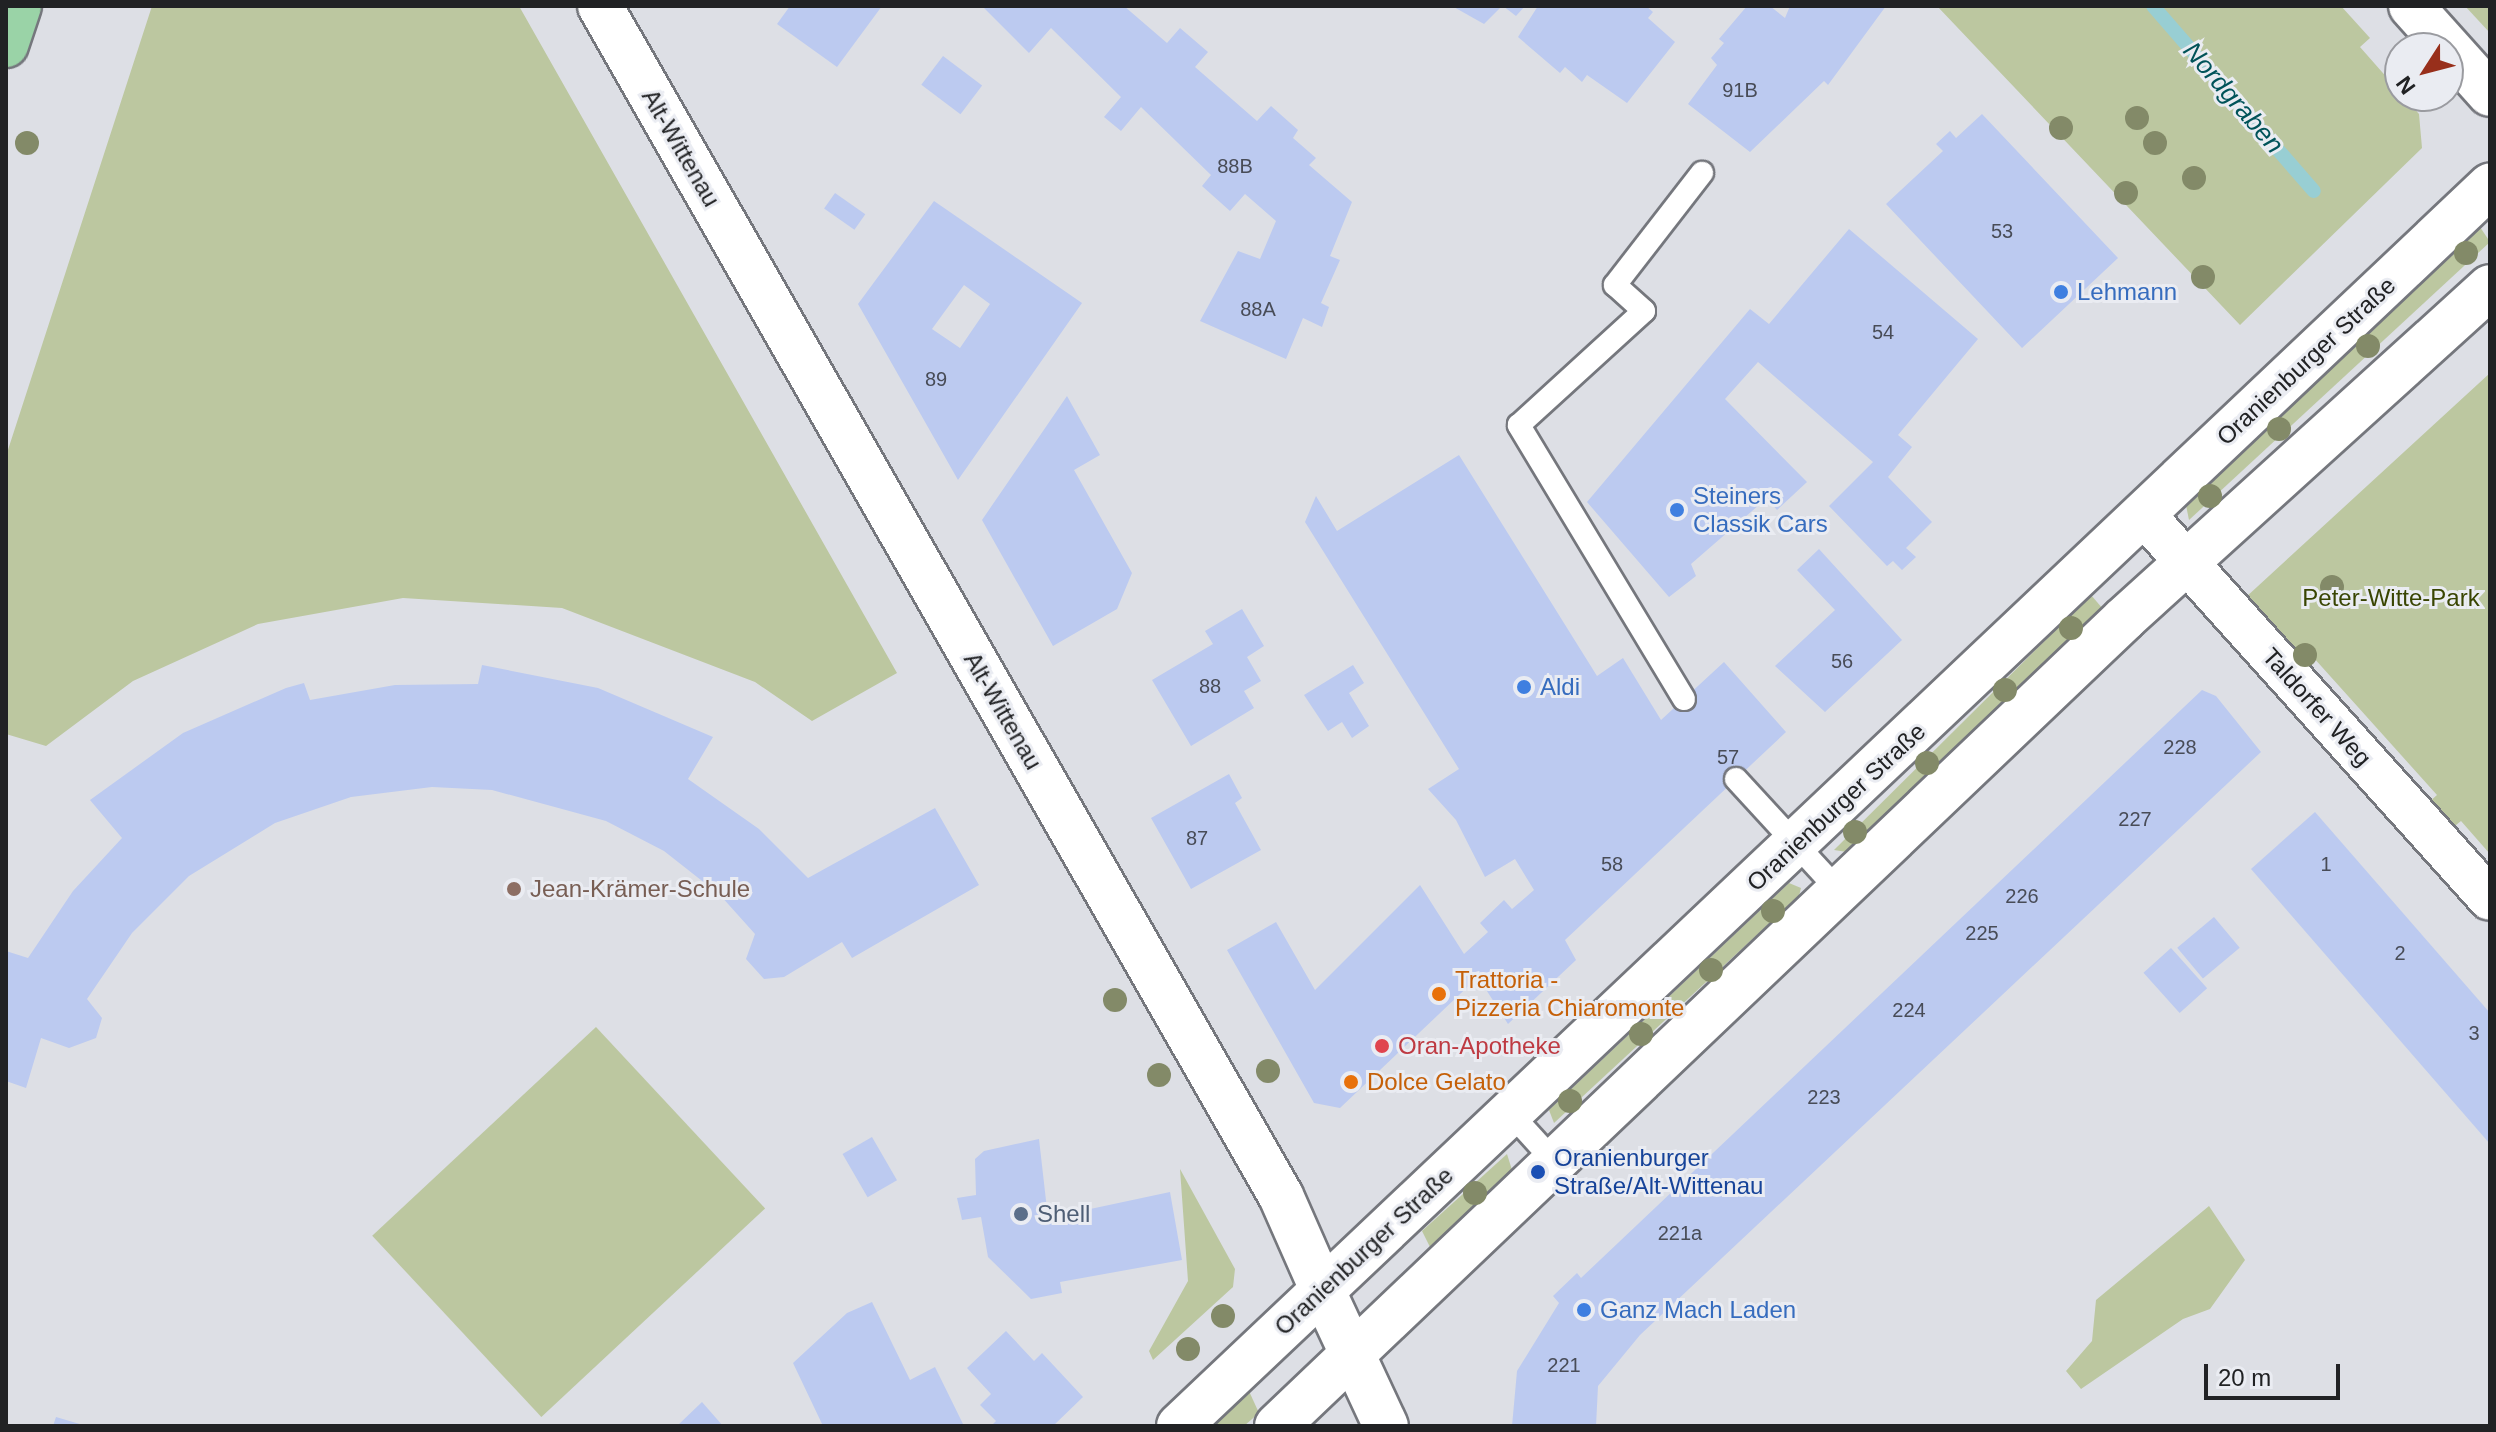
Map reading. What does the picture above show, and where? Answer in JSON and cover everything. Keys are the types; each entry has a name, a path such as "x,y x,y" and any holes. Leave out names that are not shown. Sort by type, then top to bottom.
{"main road":[{"path":"6,45 19,6"},
{"name":"Alt-Wittenau","path":"600,6 1281,1196 1386,1426"},
{"path":"2411,6 2490,94"},
{"name":"Oranienburger Straße","path":"1179,1426 1322,1289 1512,1115 2490,186"},
{"path":"1277,1426 1837,889 2490,287"}],"street":[{"name":"Taldorfer Weg","path":"2145,516 2490,899"}],"lane":[{"path":"1684,699 1519,425 1644,311 1615,285 1702,173"},
{"path":"1736,779 1837,889"},
{"path":"1512,1115 1552,1159"}],"green space":[{"path":"152,6 519,6 897,673 812,721 755,682 562,608 403,598 258,624 133,681 46,746 6,734 6,456"},
{"path":"1937,6 2341,6 2370,38 2360,47 2384,74 2384,112 2417,112 2422,148 2240,325"},
{"path":"2465,6 2490,6 2490,33"},
{"path":"2480,227 2490,242 2189,520 2186,505"},
{"name":"Peter-Witte-Park","path":"2490,373 2490,854 2461,821 2450,830 2427,804 2437,795 2313,657 2302,666 2245,598"},
{"path":"2091,595 2103,609 1847,852 1834,850"},
{"path":"1789,883 1801,888 1799,896 1554,1123 1549,1110"},
{"path":"596,1027 765,1208 541,1417 372,1236"},
{"path":"1507,1154 1512,1170 1430,1247 1422,1231"},
{"path":"1180,1169 1235,1269 1233,1287 1153,1360 1149,1351 1188,1281"},
{"path":"2209,1206 2245,1260 2210,1309 2183,1319 2081,1389 2066,1371 2092,1341 2096,1300"},
{"path":"1248,1389 1259,1413 1244,1426 1210,1426"}],"building":[{"path":"790,6 882,6 837,67 777,24"},
{"path":"982,6 1124,6 1167,43 1180,28 1208,52 1195,67 1257,121 1271,106 1298,130 1293,138 1316,158 1309,165 1352,202 1330,256 1340,260 1321,303 1329,307 1322,327 1303,318 1286,359 1200,321 1238,251 1260,259 1276,221 1245,194 1230,211 1202,186 1211,175 1141,107 1121,131 1104,117 1121,97 1051,28 1029,53"},
{"path":"1452,6 1502,6 1484,24"},
{"path":"1503,6 1525,6 1516,16"},
{"path":"1538,6 1646,6 1653,12 1648,18 1675,42 1627,103 1587,75 1582,82 1565,67 1560,73 1518,37"},
{"path":"1747,6 1770,6 1785,18 1790,6 1886,6 1828,85 1824,81 1750,152 1688,104 1717,65 1711,58 1724,43 1719,39"},
{"path":"943,56 982,85 960,114 921,85"},
{"path":"1982,114 2118,258 2022,348 1886,204 1943,151 1936,144 1950,131 1956,138"},
{"path":"835,193 865,214 854,230 824,209"},
{"path":"934,201 1082,303 958,480 858,304","holes":["964,285 990,304 960,348 932,329"]},
{"path":"1849,229 1978,339 1898,435 1912,447 1888,477 1932,522 1906,548 1916,557 1902,570 1893,561 1887,566 1829,506 1873,462 1758,362 1725,399 1807,482 1777,510 1767,498 1691,564 1696,576 1669,597 1587,502 1750,309 1769,324"},
{"path":"1067,396 1100,455 1074,470 1132,573 1117,609 1053,646 982,520"},
{"name":"Aldi","path":"1459,455 1597,676 1623,658 1661,720 1724,662 1786,732 1565,940 1576,960 1508,1024 1478,977 1340,1108 1314,1103 1227,950 1276,922 1315,990 1420,885 1464,954 1488,932 1480,923 1504,900 1512,909 1534,890 1515,859 1485,877 1456,820 1428,789 1459,769 1305,522 1316,496 1337,531"},
{"path":"1819,549 1902,640 1825,712 1775,666 1835,610 1797,570"},
{"path":"1242,609 1264,646 1247,657 1261,681 1244,691 1254,708 1191,746 1152,680 1213,644 1205,631"},
{"path":"482,665 598,688 713,737 688,779 759,829 808,878 935,808 979,885 852,958 842,942 784,977 764,979 746,959 755,934 720,895 664,851 606,821 492,790 432,787 351,797 275,823 189,876 132,933 87,999 102,1018 96,1038 69,1048 41,1038 26,1088 6,1081 6,951 28,958 73,891 122,838 90,800 183,733 286,688 304,683 310,700 395,685 478,684"},
{"path":"1353,665 1364,683 1349,693 1369,726 1352,738 1342,722 1328,731 1304,695"},
{"path":"2202,690 2216,696 2261,752 1640,1335 1598,1386 1596,1426 1512,1426 1517,1371 1559,1303 1553,1296 1577,1273 1581,1278"},
{"path":"1229,774 1242,798 1235,803 1261,850 1191,889 1151,818"},
{"path":"2315,812 2490,1013 2490,1144 2251,869"},
{"path":"2214,917 2240,948 2203,978 2177,948"},
{"path":"2171,948 2207,988 2180,1013 2144,973"},
{"path":"872,1137 897,1180 868,1197 843,1154"},
{"path":"1039,1139 1048,1218 1170,1192 1182,1260 1060,1282 1062,1293 1031,1299 988,1257 981,1217 962,1220 957,1198 976,1195 975,1159 984,1151"},
{"path":"872,1302 910,1380 935,1367 964,1426 823,1426 793,1363 847,1313"},
{"path":"1006,1331 1034,1361 1042,1353 1083,1397 1053,1426 991,1426 996,1421 980,1405 991,1394 967,1368"},
{"path":"702,1402 723,1426 677,1426"},
{"path":"56,1417 83,1425 83,1426 53,1426"}],"waterway":[{"name":"Nordgraben","path":"2153,6 2314,191"}],"place":[{"name":"Lehmann","path":"2061,292"},
{"name":"Steiners Classik Cars","path":"1677,510"},
{"name":"Aldi","path":"1524,687"},
{"name":"Jean-Krämer-Schule","path":"514,889"},
{"name":"Trattoria - Pizzeria Chiaromonte","path":"1439,994"},
{"name":"Oran-Apotheke","path":"1382,1046"},
{"name":"Dolce Gelato","path":"1351,1082"},
{"name":"Oranienburger Straße/Alt-Wittenau","path":"1538,1172"},
{"name":"Shell","path":"1021,1214"},
{"name":"Ganz Mach Laden","path":"1584,1310"}]}
